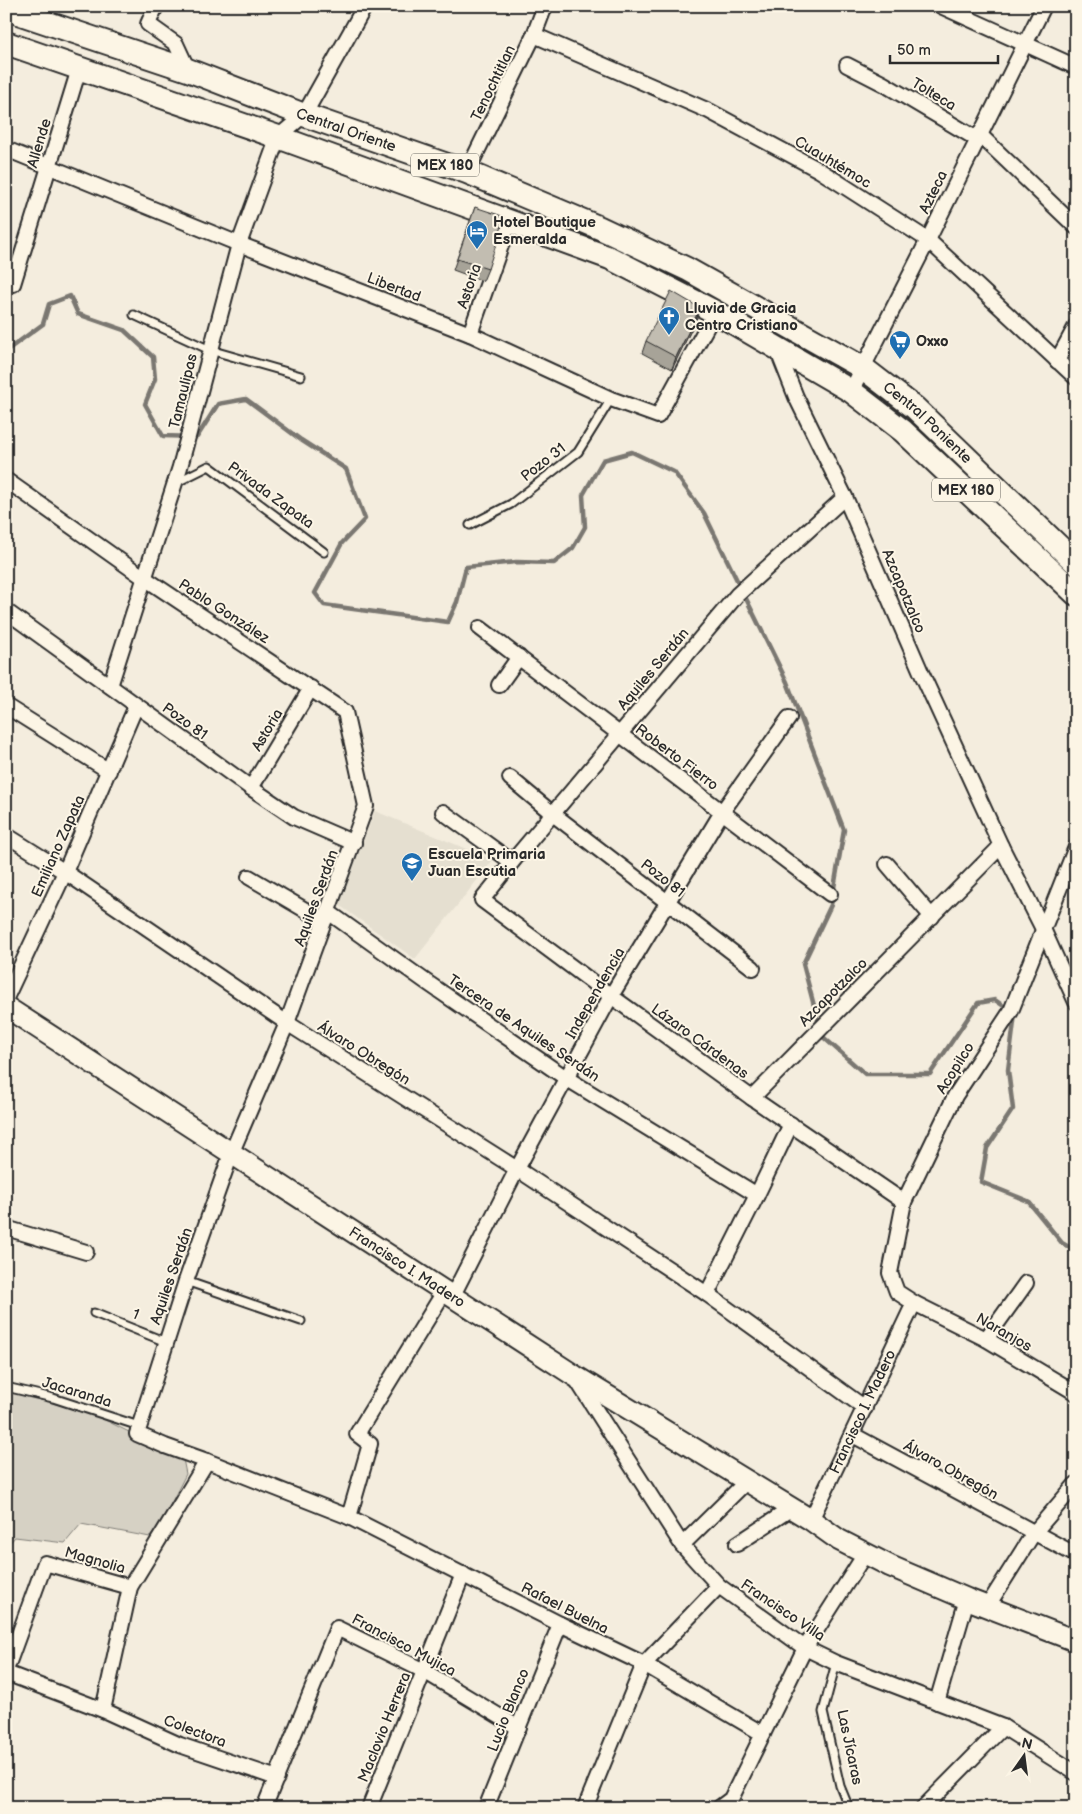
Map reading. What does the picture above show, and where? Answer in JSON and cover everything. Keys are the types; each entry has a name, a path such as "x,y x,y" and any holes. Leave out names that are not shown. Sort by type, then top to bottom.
{"main road":[{"name":"Central Oriente","path":"6,9 188,70 304,115 467,172 600,228 687,269 863,368"},
{"name":"Central Oriente","path":"6,43 278,137 610,258 715,312 851,391"},
{"name":"Central Poniente","path":"863,368 915,408 1076,563"},
{"name":"Central Poniente","path":"851,391 903,430 1076,594"}],"street":[{"path":"156,6 148,24 176,44 188,70"},
{"path":"278,137 304,115 365,6"},
{"name":"Tenochtitlan","path":"467,172 534,35 545,6"},
{"path":"941,6 1076,67"},
{"name":"Azteca","path":"851,391 1044,6"},
{"name":"Cuauhtémoc","path":"534,35 709,111 819,170 928,240 1076,378"},
{"name":"Tolteca","path":"847,65 978,137 1076,227"},
{"name":"Allende","path":"13,284 80,69"},
{"name":"Tamaulipas","path":"110,686 143,577 180,467 240,244 278,137"},
{"name":"Libertad","path":"6,149 240,244 470,334 611,399 658,416 715,312"},
{"name":"Astoria","path":"470,334 510,220"},
{"path":"1057,361 1076,326"},
{"name":"Azcapotzalco","path":"777,349 796,397 845,497 921,672 1001,846 1043,929 1076,1002"},
{"name":"Pablo González","path":"6,480 143,577 345,712 366,806"},
{"name":"Aquiles Serdán","path":"482,900 737,595 845,497"},
{"name":"Pozo 81","path":"6,611 136,706 294,817 354,843"},
{"name":"Roberto Fierro","path":"480,628 830,894"},
{"path":"499,684 519,656"},
{"name":"Astoria","path":"251,788 311,688"},
{"path":"6,706 109,772"},
{"name":"Emiliano Zapata","path":"6,998 65,872 136,706"},
{"name":"Independencia","path":"349,1517 370,1444 357,1434 448,1295 611,996 667,902 722,812 789,718"},
{"name":"Pozo 81","path":"510,778 553,814 753,968"},
{"name":"Aquiles Serdán","path":"139,1426 186,1280 230,1154 288,1023 366,806"},
{"path":"443,812 512,862"},
{"name":"Álvaro Obregón","path":"6,835 65,872 288,1023 517,1169 707,1294 866,1408"},
{"name":"Azcapotzalco","path":"752,1098 1001,846"},
{"name":"Acopilco","path":"914,1303 897,1292 890,1273 904,1202 955,1096 1011,1011 1076,847"},
{"path":"887,864 932,917"},
{"name":"Tercera de Aquiles Serdán","path":"249,877 326,916 566,1078 757,1196"},
{"name":"Lázaro Cárdenas","path":"482,900 752,1098 904,1202"},
{"name":"Francisco I. Madero","path":"6,1007 448,1295 746,1482 792,1508 839,1540 865,1554 967,1599 1076,1641"},
{"path":"707,1294 791,1124"},
{"path":"6,1228 86,1252"},
{"path":"986,1339 1026,1283"},
{"name":"Francisco I. Madero","path":"811,1520 866,1408 914,1303"},
{"name":"Naranjos","path":"914,1303 986,1339 1076,1393"},
{"name":"Francisco Villa","path":"575,1376 682,1546 719,1586 805,1648 836,1663 1003,1727 1076,1773"},
{"path":"103,1710 130,1587 207,1461 137,1434 139,1426"},
{"name":"Álvaro Obregón","path":"853,1435 1033,1534"},
{"name":"Rafael Buelna","path":"207,1461 349,1517 560,1624 644,1664 764,1734"},
{"path":"682,1546 746,1482"},
{"path":"987,1607 1033,1534 1076,1484"},
{"path":"737,1544 792,1508"},
{"path":"1033,1534 1076,1555"},
{"path":"719,1808 733,1803 805,1648 865,1554"},
{"name":"Magnolia","path":"6,1672 44,1563 130,1587"},
{"name":"Maclovio Herrera","path":"370,1808 463,1574"},
{"path":"585,1808 644,1664 719,1586"},
{"path":"937,1702 967,1599"},
{"name":"Lucio Blanco","path":"486,1808 560,1624"},
{"name":"Francisco Mujica","path":"264,1808 337,1628 424,1671 519,1728"},
{"name":"Colectora","path":"6,1672 103,1710 180,1745 277,1778"},
{"path":"923,1808 1003,1727"}],"lane":[{"path":"134,314 210,350 301,376"},
{"name":"Pozo 31","path":"470,524 511,504 578,452 611,399"},
{"name":"Privada Zapata","path":"174,484 208,466 324,552"},
{"path":"186,1280 301,1321"},
{"name":"1","path":"94,1313 166,1342"},
{"name":"Jacaranda","path":"6,1387 53,1398 139,1426"},
{"name":"Las Jícaras","path":"836,1663 823,1712 840,1786 849,1808"}],"shaded area":[{"name":"Escuela Primaria Juan Escutia","path":"375,811 493,860 415,959 339,905"},
{"path":"6,1390 95,1415 183,1459 186,1474 162,1521 150,1537 81,1524 65,1543 15,1537 6,1547"}],"building":[{"name":"Hotel Boutique Esmeralda","path":"475,207 505,217 488,269 457,259"},
{"name":"Lluvia de Gracia Centro Cristiano","path":"671,291 700,308 676,357 646,341"}],"waterway":[{"path":"6,351 43,324 49,304 70,296 78,314 124,330 153,357 155,379 145,404 163,436 197,437 218,404 246,399 301,440 346,469 365,519 342,543 315,593 324,605 448,622 457,602 466,567 516,562 554,563 573,548 585,527 583,495 603,460 632,452 674,472 704,513 787,682 844,830 831,905 803,964 822,1036 865,1074 930,1074 978,1003 995,1000 1015,1014 1008,1070 1013,1109 987,1148 981,1182 1028,1201 1062,1243 1076,1251"}],"place":[{"name":"Hotel Boutique Esmeralda","path":"477,250"},
{"name":"Lluvia de Gracia Centro Cristiano","path":"669,336"},
{"name":"Oxxo","path":"900,360"},
{"name":"Escuela Primaria Juan Escutia","path":"412,882"}]}
